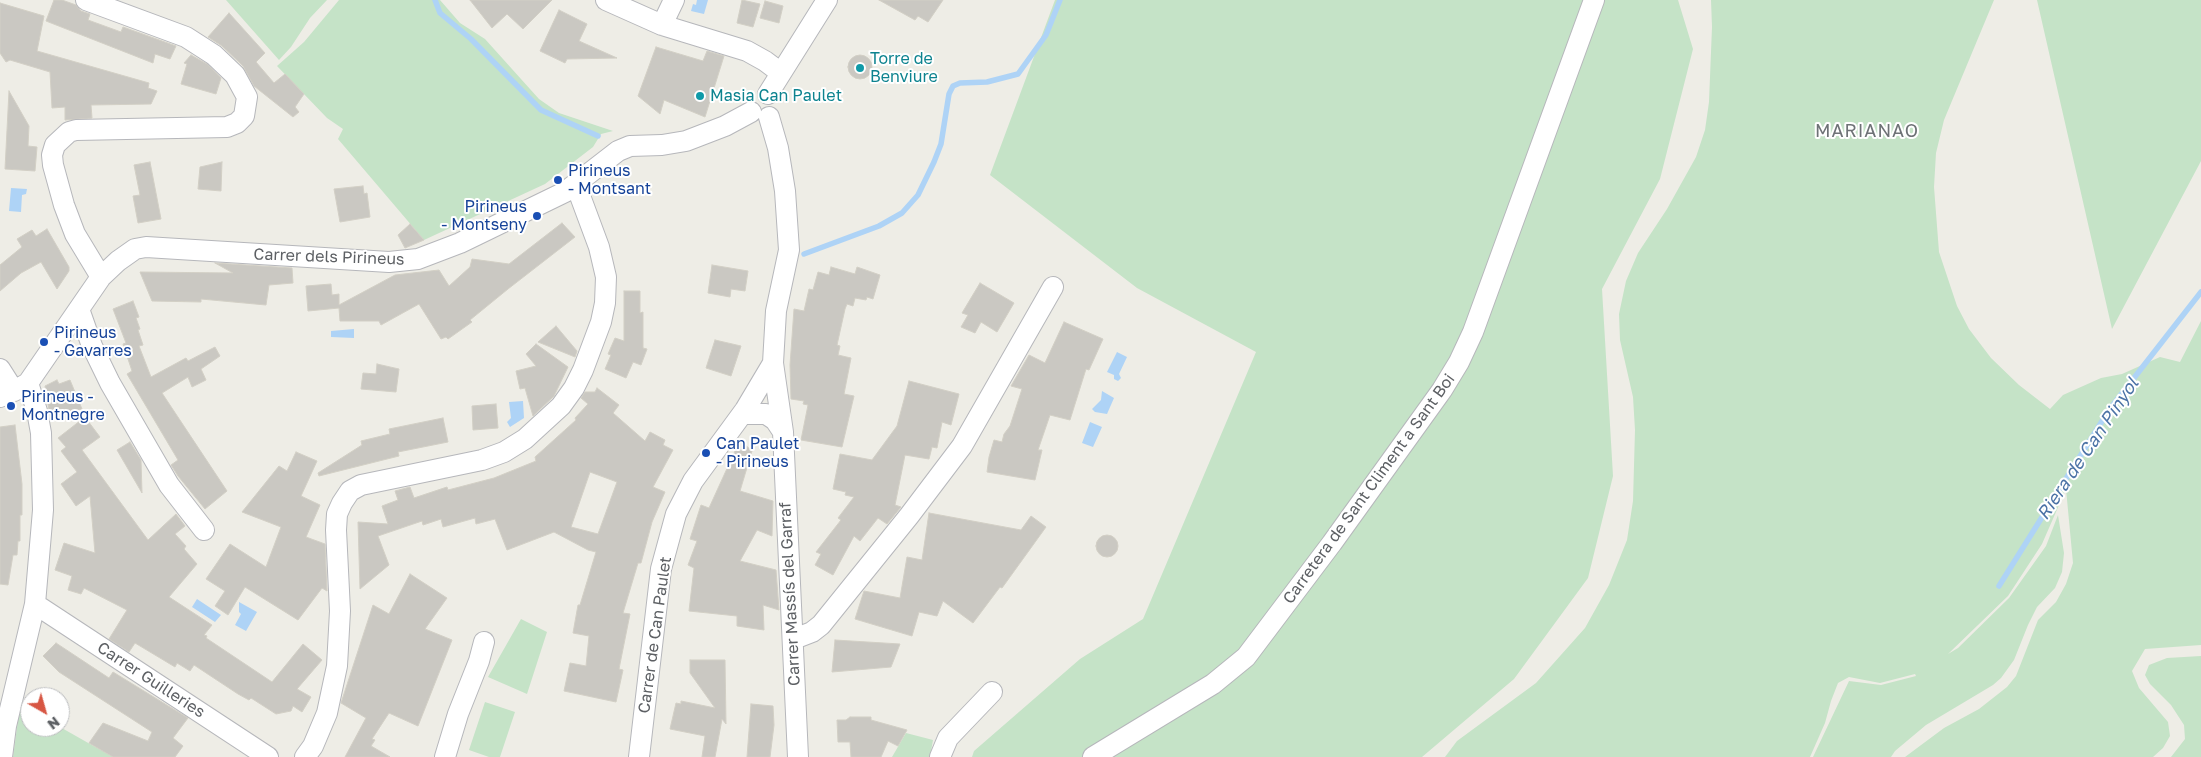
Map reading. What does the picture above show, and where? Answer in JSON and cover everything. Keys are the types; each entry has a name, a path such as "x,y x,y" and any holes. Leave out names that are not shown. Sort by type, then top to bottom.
{"street":[{"path":"86,0 186,37 214,55 235,75 247,97 244,116 237,123 227,127 76,130 69,132 55,145 52,154 53,166 64,205 75,234 101,277"},
{"path":"606,0 662,25 748,51 781,73 827,0"},
{"path":"662,25 674,0"},
{"name":"Carretera de Sant Climent a Sant Boi","path":"1093,757 1213,684 1246,657 1442,390 1459,362 1473,332 1594,0"},
{"name":"Carrer de Can Paulet","path":"760,115 772,114 775,107 773,98 768,94 781,73"},
{"name":"Carrer dels Pirineus","path":"14,390 79,309 101,277 126,254 135,249 146,247 402,262 418,259 460,243 576,185 618,151 630,146 662,145 686,141 760,115"},
{"name":"Carrer de Can Paulet","path":"760,115 776,138 782,174 789,250 776,311 773,363 779,407"},
{"path":"305,757 327,713 337,666 340,611 336,530 337,514 342,503 350,492 361,485 482,460 504,452 525,439 561,406 584,370 602,322 606,277 599,247 576,185"},
{"path":"794,639 812,632 821,625 909,516 962,446 1053,287"},
{"path":"79,309 92,346 110,383 170,485 204,530"},
{"name":"Carrer de Can Paulet","path":"639,757 661,569 676,514 693,481 742,414 773,363"},
{"path":"0,369 14,390 37,411 41,433 43,510 35,604 6,726 2,757"},
{"name":"Carrer Massís del Garraf","path":"779,407 783,432 798,757"},
{"path":"742,414 766,414 775,420 783,432"},
{"name":"Carrer Guilleries","path":"35,604 268,757"},
{"path":"445,757 484,642"},
{"path":"940,757 948,738 992,692"}],"green space":[{"path":"226,0 327,0 310,18 291,47 279,60"},
{"path":"339,0 440,0 460,23 485,39 539,99 559,113 613,131 601,134 593,147 545,184 424,240 338,139 343,129 327,118 277,66 304,42"},
{"path":"1055,0 1678,0 1693,49 1660,179 1602,289 1613,476 1588,578 1514,679 1422,757 972,757 974,751 1080,659 1143,619 1256,352 1137,288 990,175"},
{"path":"1711,0 1994,0 1944,120 1936,153 1934,187 1939,252 1957,306 1969,329 1991,358 2019,385 2050,409 2063,395 2101,378 2122,374 2160,357 2180,362 2201,321 2201,645 2145,649 2132,671 2139,688 2168,722 2170,736 2163,748 2153,757 1905,757 1944,728 1979,709 2007,687 2016,676 2038,620 2056,602 2066,584 2073,563 2066,489 2042,544 2008,596 1948,654 1958,648 2009,598 2046,546 2058,515 2064,553 2062,572 2055,588 2037,607 2014,660 2001,678 1993,685 1926,725 1895,751 1891,757 1813,757 1849,681 1881,685 1916,676 1915,674 1880,683 1849,677 1838,683 1825,723 1810,757 1445,757 1457,741 1536,683 1585,628 1609,585 1627,540 1633,501 1635,430 1633,397 1620,340 1619,314 1626,281 1638,253 1667,209 1696,157 1705,130 1709,102 1712,27"},
{"path":"2037,0 2201,0 2201,161 2112,329"},
{"path":"521,619 547,632 527,694 488,677"},
{"path":"2201,656 2201,757 2171,757 2185,739 2184,725 2171,705 2150,684 2145,675 2149,665 2167,658"},
{"path":"485,702 515,712 500,757 489,757 469,750"},
{"path":"20,705 20,737 70,737 70,733 113,757 13,757"},
{"path":"906,733 933,740 930,757 892,757"}],"water":[{"path":"697,0 708,0 704,14 691,11 693,4 696,5"},
{"path":"11,188 27,189 26,194 22,195 21,212 9,211"},
{"path":"354,329 354,338 331,337 331,331"},
{"path":"1117,352 1127,357 1119,374 1121,378 1118,381 1114,379 1114,375 1107,372"},
{"path":"1102,391 1114,398 1107,414 1095,412 1092,409 1101,400"},
{"path":"523,401 524,418 510,427 507,422 511,418 509,402"},
{"path":"1090,422 1102,427 1093,447 1082,443"},
{"path":"197,599 221,615 215,622 192,607"},
{"path":"239,602 257,612 246,631 235,625 241,614 239,612"}],"building":[{"path":"54,0 62,0 76,5 81,11 90,14 88,20 121,32 123,27 176,46 170,59 155,54 153,63 46,21"},
{"path":"470,0 552,0 523,29 507,14 492,28"},
{"path":"742,0 760,4 753,27 737,23"},
{"path":"879,0 943,0 928,22 918,16 915,20"},
{"path":"765,1 783,6 779,23 760,18"},
{"path":"0,3 44,16 37,51 149,83 148,88 157,91 151,104 91,105 92,118 65,120 65,107 52,108 50,72 10,60 6,62 0,53"},
{"path":"559,10 587,24 579,41 617,58 567,59 565,63 540,51"},
{"path":"229,13 265,53 256,62 274,83 285,74 304,94 295,107 299,112 293,117 254,86 243,66 222,46 208,37"},
{"path":"656,47 703,61 707,51 724,56 705,117 664,100 660,114 638,96"},
{"path":"191,55 207,64 221,78 216,94 181,84 187,64 184,63"},
{"name":"Torre de Benviure","path":"860,55 869,58 872,67 869,76 860,79 851,76 848,67 851,58"},
{"path":"9,91 29,126 28,146 37,147 35,171 5,169"},
{"path":"150,162 161,219 138,223 133,196 140,195 134,165"},
{"path":"222,162 221,191 198,189 200,167"},
{"path":"363,186 364,194 367,193 370,217 340,222 334,189"},
{"path":"562,223 575,237 470,320 472,322 448,339 446,337 441,339 419,304 381,325 379,321 340,321 339,308 308,311 306,286 331,284 332,295 339,294 339,305 395,275 439,270 449,286 470,267 472,259 509,264"},
{"path":"410,224 424,240 405,248 398,235"},
{"path":"47,229 69,267 69,271 57,289 41,262 21,273 0,291 0,265 22,247 17,239 32,230 36,236"},
{"path":"215,263 292,268 293,283 269,285 266,305 201,299 201,302 152,301 140,272 233,273"},
{"path":"712,265 748,271 745,291 731,289 730,297 708,293"},
{"path":"831,267 855,274 857,267 880,275 873,299 867,297 866,300 855,298 853,306 847,304 837,345 840,346 838,355 851,358 844,394 854,396 842,447 801,440 808,405 803,404 804,401 791,399 790,365 794,309 804,311 809,289 813,290 818,272 829,275"},
{"path":"980,283 1014,303 997,332 981,322 975,333 961,327 968,315 962,313"},
{"path":"624,291 640,291 640,313 643,312 643,348 647,349 641,365 633,362 626,378 605,369 611,355 608,354 615,338 624,341"},
{"path":"133,301 139,317 136,318 143,345 139,346 151,377 186,358 188,361 215,347 220,356 201,369 206,380 192,387 188,377 162,393 227,491 205,509 171,465 178,460 127,374 132,371 123,344 126,343 113,309"},
{"path":"1064,322 1103,339 1089,370 1086,369 1070,420 1050,415 1038,450 1042,450 1035,480 987,472 994,440 1002,442 1004,434 1010,426 1022,389 1011,386 1029,355 1045,363"},
{"path":"556,326 577,351 575,357 538,342"},
{"path":"715,340 741,346 731,376 706,368"},
{"path":"536,344 568,367 554,396 533,416 525,388 520,389 516,371 536,366 526,354"},
{"path":"377,364 399,369 396,392 361,389 363,373 376,374"},
{"path":"57,380 59,384 70,380 82,409 50,416 45,386"},
{"path":"909,381 959,394 951,425 942,422 937,448 932,447 929,459 905,455 895,505 901,507 887,524 878,518 860,541 854,536 833,575 815,565 821,554 816,552 841,520 838,518 854,497 845,495 846,492 833,489 840,454 872,460 897,426"},
{"path":"597,388 619,405 613,413 645,441 650,432 665,440 663,445 673,450 653,487 665,492 652,522 641,563 638,563 623,613 630,614 619,669 623,670 616,702 564,691 570,663 586,666 589,636 573,633 578,605 580,605 596,552 588,550 554,532 507,550 495,519 476,524 475,518 443,527 441,519 423,525 422,521 378,536 389,565 360,589 358,522 388,524 382,506 398,500 395,491 410,487 414,498 447,487 448,490 494,478 536,461 535,457 576,420 575,418 588,404 581,398 585,392 595,392","holes":["590,472 617,482 598,534 571,527"]},
{"path":"496,404 498,428 473,430 472,406"},
{"path":"85,417 100,437 82,450 148,540 176,514 185,526 175,534 186,546 184,549 197,564 169,597 212,625 204,635 207,636 206,638 272,682 303,644 322,660 297,689 311,697 302,712 293,706 291,711 276,714 251,698 249,700 238,694 194,665 190,671 177,663 175,667 135,643 129,652 109,639 127,610 84,588 81,594 68,590 72,576 55,570 64,543 95,553 90,496 76,506 61,484 77,472 61,451 66,447 58,438"},
{"path":"443,418 448,442 398,452 399,456 319,476 318,473 362,445 361,441 390,434 389,429"},
{"path":"15,425 22,484 22,515 20,515 20,541 18,541 17,555 13,555 8,585 0,584 0,427"},
{"path":"740,440 752,451 740,491 773,501 772,536 757,530 740,561 776,570 779,610 763,605 764,630 737,626 737,616 689,611 694,568 688,565 697,541 690,539 701,505 709,508"},
{"path":"130,442 141,460 142,493 117,450"},
{"path":"296,452 317,461 301,496 320,505 306,537 325,544 327,591 322,588 298,620 245,587 228,615 215,606 225,591 206,579 230,544 266,567 281,527 242,512 279,466 287,471"},
{"path":"929,513 1021,530 1031,516 1046,527 1002,588 1000,587 973,623 943,601 937,616 919,612 912,636 855,619 864,591 900,598 907,557 922,560"},
{"path":"1107,535 1115,538 1118,546 1115,554 1107,557 1099,554 1096,546 1099,538"},
{"path":"410,574 447,598 425,629 452,640 418,726 389,713 372,739 375,740 371,746 390,757 345,757 366,718 341,703 373,605 389,614"},
{"path":"835,640 900,644 891,667 832,672"},
{"path":"56,643 109,678 113,672 188,718 173,738 183,746 175,757 113,757 89,743 103,723 148,741 152,732 59,672 43,656"},
{"path":"690,660 725,660 726,724 722,719 715,757 702,757 705,736 670,729 676,703 681,704 681,701 715,708 690,673"},
{"path":"751,704 773,706 774,725 770,757 747,757"},
{"path":"850,717 871,717 871,720 907,730 898,746 888,741 881,757 851,757 850,742 838,742 837,720 846,720"}],"waterway":[{"path":"435,0 440,13 471,39 541,110 598,136"},
{"name":"Riera de Can Pinyol","path":"804,254 879,226 902,213 918,195 934,162 941,144 949,94 953,86 960,83 987,82 1018,74 1046,35 1060,0"},
{"name":"Riera de Can Pinyol","path":"1999,586 2109,410 2201,292"}],"place":[{"name":"Torre de Benviure","path":"860,68"},
{"name":"Masia Can Paulet","path":"700,96"},
{"name":"Pirineus - Montsant","path":"558,180"},
{"name":"Pirineus - Montseny","path":"537,216"},
{"name":"Pirineus - Gavarres","path":"44,342"},
{"name":"Pirineus - Montnegre","path":"11,406"},
{"name":"Can Paulet - Pirineus","path":"706,453"}],"district":[{"name":"MARIANAO","path":"1867,131"}]}
